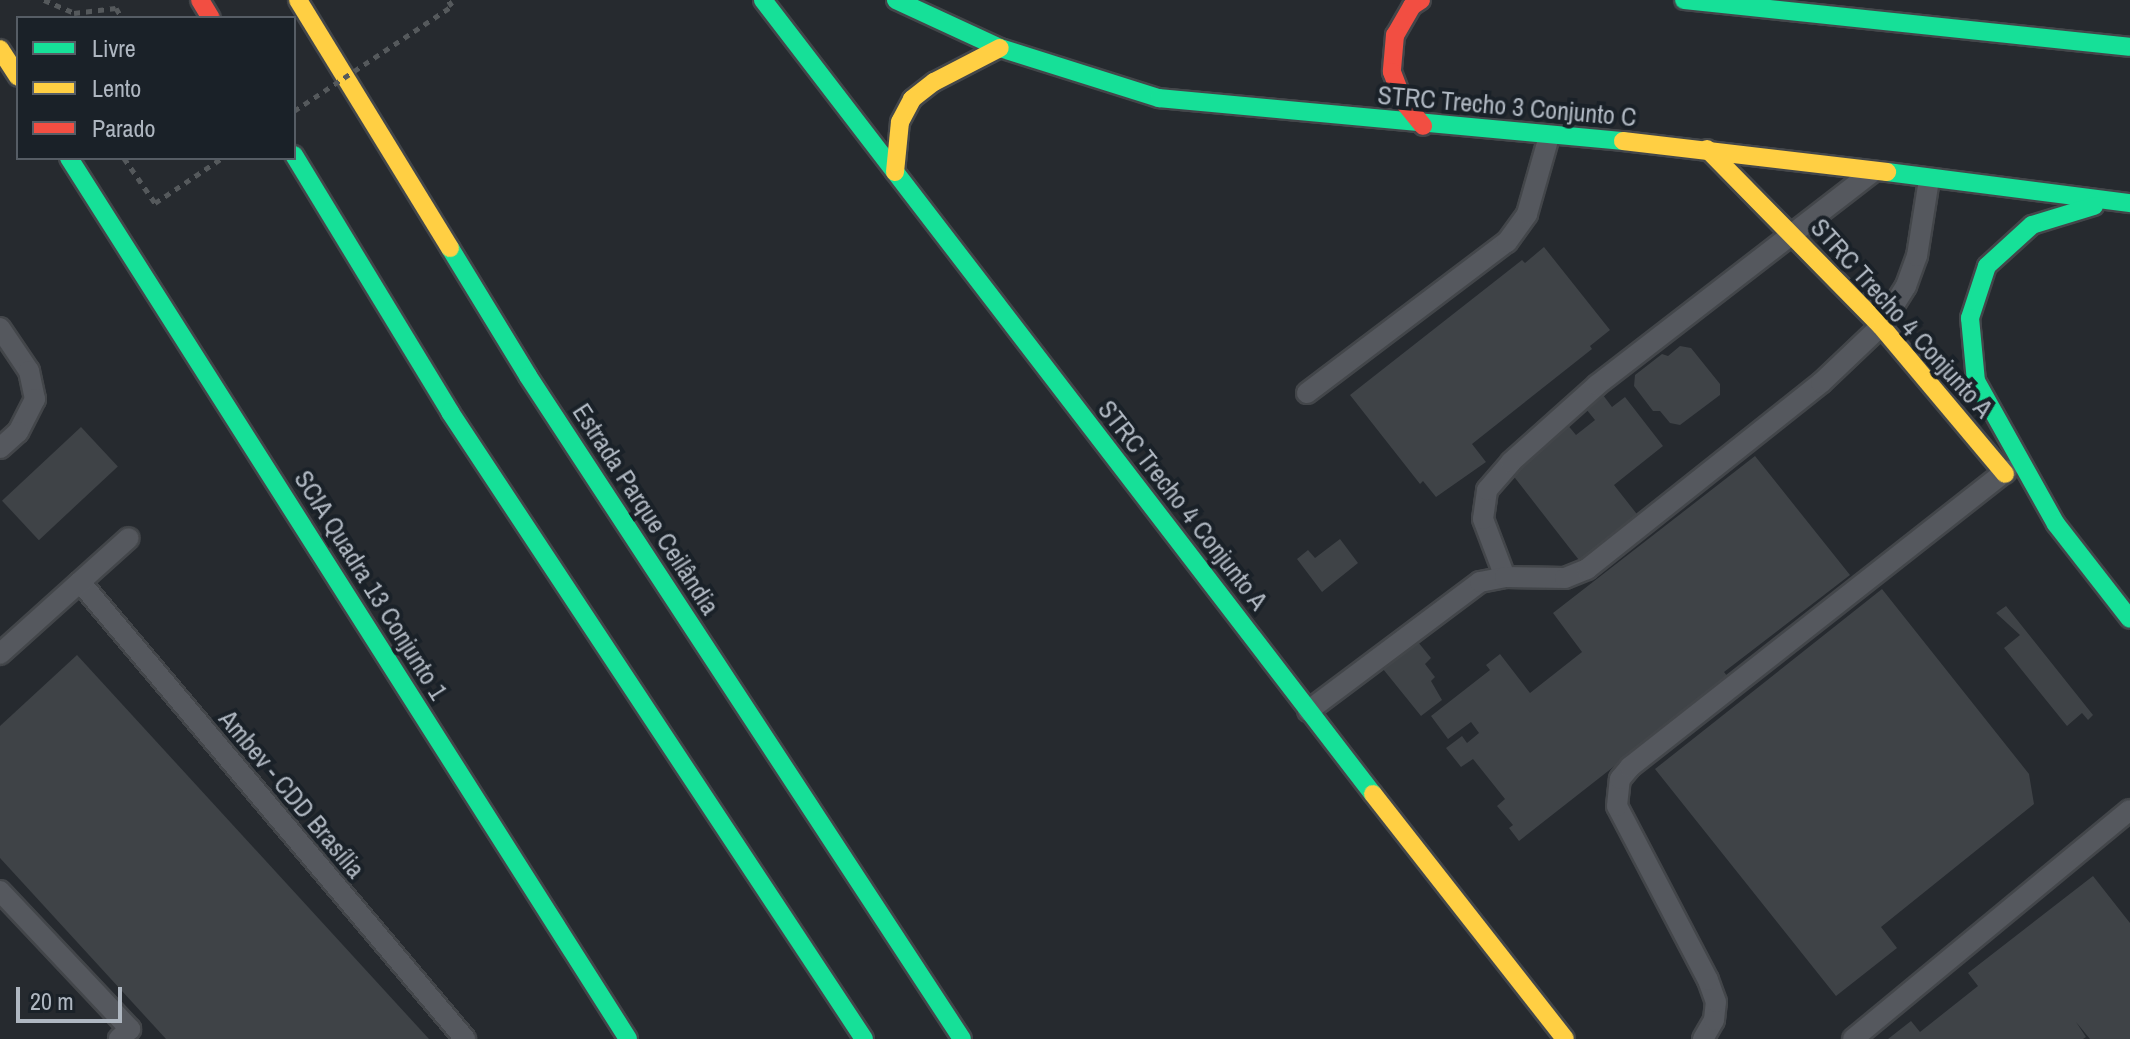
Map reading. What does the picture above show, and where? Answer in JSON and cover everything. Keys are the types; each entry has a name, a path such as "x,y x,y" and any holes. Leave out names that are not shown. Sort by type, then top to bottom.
{"main road":[{"name":"Estrada Parque Ceilândia","path":"298,0 528,376 962,1039"},
{"name":"STRC Trecho 4 Conjunto A","path":"763,0 1308,711 1565,1039"},
{"name":"STRC Trecho 3 Conjunto C","path":"896,0 1000,48 1159,98 1423,126 1707,149 2121,202"},
{"path":"1421,0 1412,6 1395,35 1392,72 1403,101 1423,126"},
{"path":"1684,0 2130,47"},
{"path":"895,172 900,122 912,99 934,82 1000,48"},
{"path":"0,49 16,74"},
{"name":"STRC Trecho 4 Conjunto A","path":"1707,149 1881,326 2012,466 2130,619"},
{"path":"296,158 450,412 864,1039"},
{"name":"SCIA Quadra 13 Conjunto 1","path":"70,160 628,1039"},
{"name":"STRC Trecho 4 Conjunto A","path":"2012,466 1976,381 1970,318 1987,266 2032,225 2121,202"}],"lane":[{"path":"1307,393 1507,242 1527,214 1549,136"},
{"path":"1505,577 1483,519 1487,490 1511,462 1597,385 1874,171"},
{"path":"1308,711 1480,582 1505,577 1565,578 1587,569 1821,383 1881,326 1906,286 1917,256 1929,179"},
{"path":"0,328 29,371 35,399 18,432 0,448"},
{"path":"1703,1039 1714,1020 1716,1002 1708,980 1617,806 1620,779 1630,767 2012,466"},
{"path":"0,654 129,538"},
{"name":"Ambev - CDD Brasília","path":"80,582 465,1039"},
{"path":"1853,1039 2130,810"},
{"path":"0,891 130,1029 119,1039"}],"path":[{"path":"44,0 74,13 116,8 121,16"},
{"path":"296,110 452,6 448,0"},
{"path":"125,160 155,203 219,160"}],"building":[{"path":"1544,247 1610,330 1590,346 1592,349 1472,444 1486,462 1436,497 1423,481 1420,484 1350,395 1522,260 1525,263"},
{"path":"1680,346 1691,348 1720,384 1720,395 1680,425 1670,423 1660,411 1653,411 1634,386 1635,375 1662,354 1668,356"},
{"path":"1591,379 1612,407 1625,397 1663,446 1614,485 1640,518 1582,564 1508,469 1566,423 1576,435 1595,420 1573,393"},
{"path":"81,427 118,466 39,540 2,501"},
{"path":"1755,456 1850,575 1724,672 1728,677 1519,841 1509,828 1513,825 1497,806 1505,799 1473,759 1461,767 1446,748 1462,736 1467,743 1479,733 1471,722 1448,739 1431,716 1490,670 1486,665 1500,654 1530,693 1582,652 1553,613"},
{"path":"1340,539 1358,563 1322,592 1297,559 1308,550 1315,558"},
{"path":"1882,589 2029,774 2034,804 1881,927 1897,948 1836,996 1655,769"},
{"path":"2006,606 2093,715 2088,720 2082,713 2067,726 2004,648 2020,635 1996,613"},
{"path":"1418,642 1431,658 1425,664 1435,677 1431,681 1442,700 1421,716 1383,669"},
{"path":"77,655 429,1039 166,1039 0,858 0,726"},
{"path":"2093,876 2130,923 2130,1039 2090,1039 2076,1022 2086,1037 2083,1039 1888,1039 1911,1021 1920,1032 1978,986 1968,973"}],"traffic: fast":[{"path":"763,0 1373,794"},
{"path":"896,0 1000,48 1159,98 1623,141"},
{"path":"1684,0 2130,47"},
{"path":"296,158 450,412 864,1039"},
{"path":"70,160 628,1039"},
{"path":"1887,172 2130,203"},
{"path":"2094,206 2032,225 1987,266 1970,318 1976,381 2056,524 2130,619"},
{"path":"450,248 528,376 962,1039"}],"traffic: slow":[{"path":"298,0 450,248"},
{"path":"895,172 900,122 912,99 934,82 1000,48"},
{"path":"0,49 16,74"},
{"path":"1623,141 1887,172"},
{"path":"1707,149 1881,326 2005,474"},
{"path":"1373,794 1565,1039"}],"traffic: jam":[{"path":"200,0 210,16"},
{"path":"1421,0 1412,6 1395,35 1392,72 1403,101 1423,126"}]}
